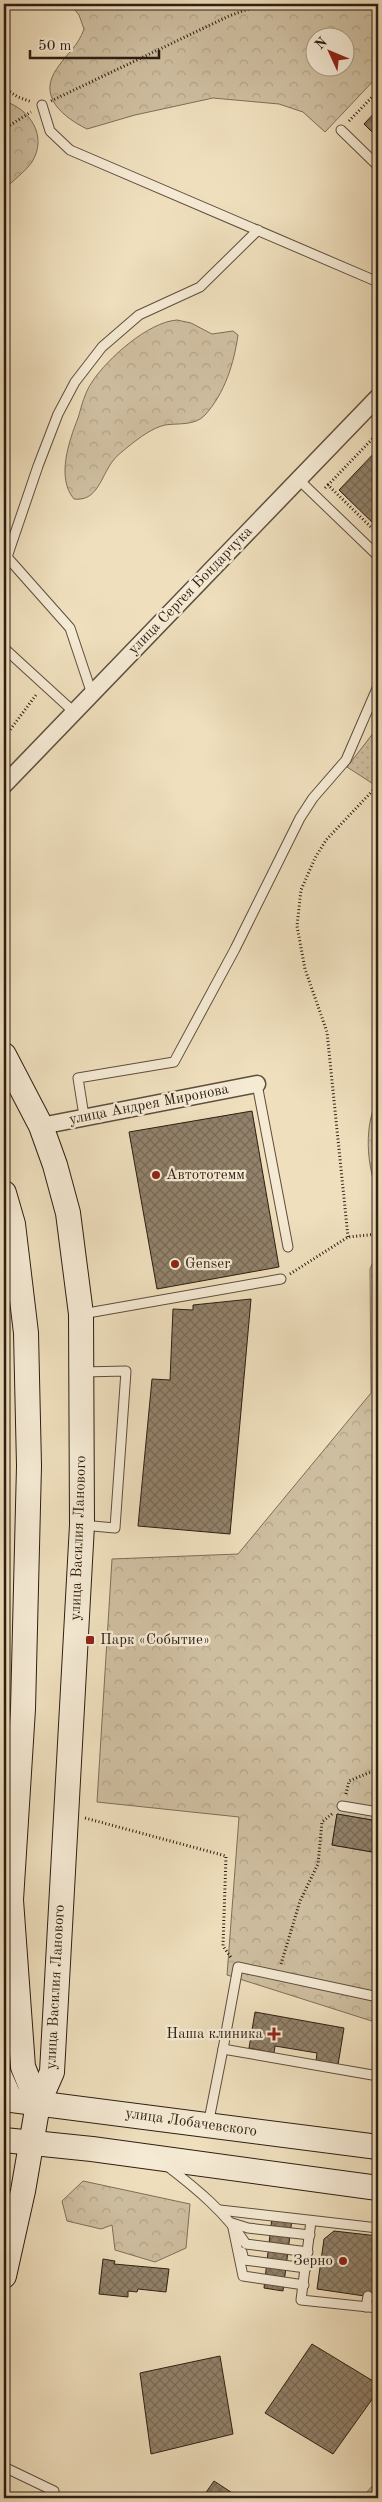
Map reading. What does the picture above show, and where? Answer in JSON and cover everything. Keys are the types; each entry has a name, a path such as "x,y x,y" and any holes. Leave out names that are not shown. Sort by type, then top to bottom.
{"street":[{"name":"улица Сергея Бондарчука","path":"4,785 378,397"},
{"name":"улица Василия Ланового","path":"4,1055 42,1126 68,1213 81,1314 82,1372 82,1525 52,2072 20,2101"},
{"name":"улица Андрея Миронова","path":"42,1126 84,1116 257,1084"},
{"name":"улица Василия Ланового","path":"4,1192 13,1224 26,1333 29,1466 23,1710 11,1900 23,2067 20,2101"},
{"name":"улица Лобачевского","path":"20,2101 378,2147"},
{"path":"4,2276 32,2143 20,2101"},
{"path":"4,2140 154,2157 378,2188"}],"lane":[{"path":"42,105 50,131 70,150 378,282"},
{"path":"340,130 378,166"},
{"path":"92,694 70,628 7,557 38,466 58,414 75,382 102,347 138,315 200,287 258,230"},
{"path":"298,479 378,556"},
{"path":"4,648 74,712"},
{"path":"84,1116 78,1078 174,1062 235,948 300,818 313,798 346,760 378,686"},
{"path":"257,1084 288,1247"},
{"path":"81,1314 281,1279"},
{"path":"82,1372 126,1371 115,1528 82,1525"},
{"path":"342,1806 378,1812"},
{"path":"208,2125 224,2049 238,1967 378,1997"},
{"path":"224,2049 378,2076"},
{"path":"4,2067 20,2101"},
{"path":"154,2157 195,2187 232,2223 246,2244 308,2252"},
{"path":"219,2210 377,2231"},
{"path":"311,2221 301,2300 378,2308"},
{"path":"232,2223 248,2228 310,2235"},
{"path":"232,2223 244,2260 306,2268"},
{"path":"232,2223 243,2276 304,2285"},
{"path":"366,2307 368,2296"},
{"path":"4,2467 54,2491"}],"path":[{"path":"4,129 42,105 229,16 262,4"},
{"path":"4,88 18,97 42,105"},
{"path":"340,130 378,91"},
{"path":"328,485 378,433"},
{"path":"4,738 30,704 42,683"},
{"path":"348,1237 327,1032 305,969 297,926 302,890 315,858 326,840 378,786"},
{"path":"281,1279 348,1237 378,1234"},
{"path":"278,1976 300,1901 318,1864 322,1822 342,1806 349,1781 378,1769"},
{"path":"65,1813 226,1856 223,1946 238,1967"}],"green space":[{"path":"70,4 378,4 378,76 325,132 303,112 279,104 213,98 135,115 87,129 61,112 51,96 50,87 52,77 84,29 79,15"},
{"path":"4,101 22,110 29,117 37,133 38,143 32,162 4,190"},
{"path":"177,320 191,323 212,334 233,331 238,335 228,377 218,397 201,419 155,428 141,437 114,460 93,493 82,499 74,499 66,481 66,459 71,437 89,386 118,353 141,334 166,322"},
{"path":"378,727 378,787 347,767"},
{"path":"378,1099 378,1192 371,1170 368,1145 370,1120"},
{"path":"378,1250 378,1821 337,1814 332,1845 378,1853 378,2023 227,1975 239,1817 97,1802 112,1559 238,1554 371,1393 370,1269"},
{"path":"83,2181 190,2204 186,2248 155,2262 115,2250 112,2225 101,2229 67,2221 62,2201"},
{"path":"378,2479 378,2498 362,2498"}],"building":[{"path":"378,109 378,138 364,124"},
{"path":"378,449 378,528 339,490"},
{"path":"252,1111 279,1267 157,1289 129,1132"},
{"path":"251,1299 230,1534 138,1526 152,1379 170,1380 173,1309 193,1310 193,1305"},
{"path":"337,1814 378,1821 378,1853 332,1845"},
{"path":"255,2012 344,2028 338,2065 316,2061 317,2053 275,2046 274,2053 249,2048"},
{"path":"272,2217 292,2219 283,2291 264,2288"},
{"path":"334,2231 378,2236 378,2298 317,2289 324,2239"},
{"path":"103,2259 115,2261 114,2264 169,2269 166,2292 138,2289 137,2292 128,2291 128,2297 99,2294"},
{"path":"312,2344 378,2384 378,2391 333,2454 265,2413"},
{"path":"220,2356 233,2434 151,2454 140,2373"},
{"path":"214,2481 240,2498 202,2498"}],"place":[{"name":"Автототемм","path":"156,1175"},
{"name":"Genser","path":"175,1264"},
{"name":"Парк «Событие»","path":"90,1640"},
{"name":"Наша клиника","path":"274,2034"},
{"name":"Зерно","path":"343,2261"}]}
